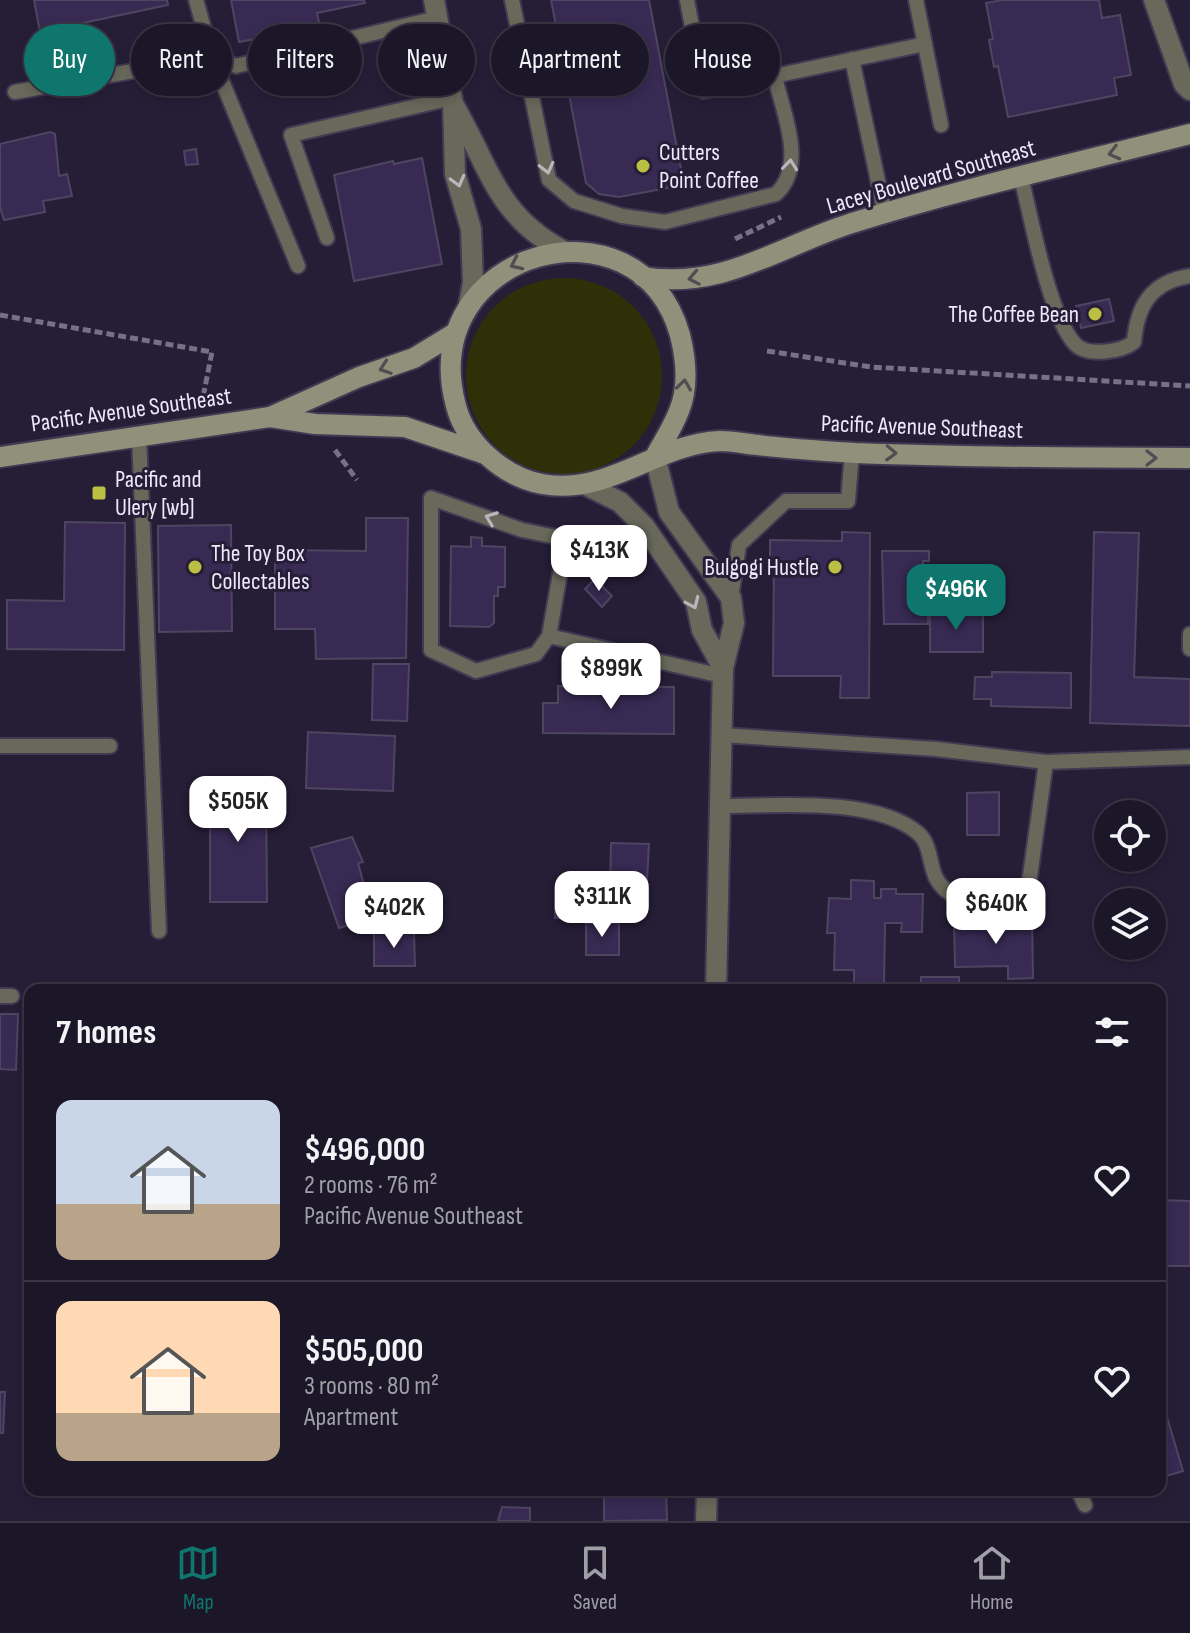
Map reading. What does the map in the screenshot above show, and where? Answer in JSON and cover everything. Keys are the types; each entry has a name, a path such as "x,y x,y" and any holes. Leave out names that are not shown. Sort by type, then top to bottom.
{"main road":[{"name":"Lacey Boulevard Southeast","path":"643,277 673,282 745,268 850,223 1190,134"},
{"path":"562,250 605,256 643,277 674,314 687,361 680,409 655,457 621,475 588,486 560,487 533,482 508,471 486,454 469,434 454,398 450,359 455,333 469,304 504,270 532,256 562,250"},
{"name":"Pacific Avenue Southeast","path":"0,457 270,417 359,377 414,358 455,333"},
{"name":"Pacific Avenue Southeast","path":"270,417 315,424 405,427 486,454"},
{"name":"Pacific Avenue Southeast","path":"655,457 688,445 723,441 852,452 1190,458"}],"street":[{"path":"1154,0 1184,84 1190,90"},
{"path":"436,9 453,101 455,174 471,229 474,260 469,304"},
{"path":"453,101 510,211 534,235 562,250"},
{"path":"655,457 669,512 731,598 734,623 722,672 716,984"},
{"path":"588,486 620,502 644,526 696,602 702,630 722,672"},
{"path":"706,1521 707,1496"}],"lane":[{"path":"196,0 203,24"},
{"path":"512,0 549,180 574,201 622,216 665,222 776,194 788,183 793,154 779,96"},
{"path":"687,0 691,24"},
{"path":"916,0 941,125"},
{"path":"232,64 236,66 436,9"},
{"path":"780,76 925,44"},
{"path":"852,59 885,214"},
{"path":"15,92 131,71"},
{"path":"228,96 298,266"},
{"path":"327,238 291,135 453,101"},
{"path":"1021,177 1054,302 1076,345 1086,351 1128,347 1134,342 1141,304 1159,287 1190,276"},
{"path":"139,435 159,931"},
{"path":"731,598 739,545 786,501 848,501 852,452"},
{"path":"431,498 522,530 566,539 549,636 536,654 476,671 431,650 431,498"},
{"path":"1190,634 1190,649"},
{"path":"549,636 722,672"},
{"path":"721,735 936,749 1046,762 1190,757"},
{"path":"0,746 110,746"},
{"path":"719,806 815,806 888,816 920,834 930,853 936,879 956,899 1005,912 1027,898 1046,762"},
{"path":"1081,1496 1085,1505"}],"path":[{"path":"735,239 791,211"},
{"path":"0,315 212,352 196,427"},
{"path":"767,351 871,367 1190,386"}],"shaded area":[{"path":"564,278 602,285 634,306 655,338 662,376 655,414 634,446 602,467 564,474 526,467 494,446 473,414 466,376 473,338 494,306 526,285"}],"building":[{"path":"34,0 167,0 168,5 78,24 38,24"},
{"path":"231,0 364,0 365,3 317,13 320,24 248,24 248,40 239,42"},
{"path":"551,0 649,0 684,185 619,197 599,194 586,183 569,96 649,96 649,24 556,24"},
{"path":"1002,0 1099,0 1102,18 1120,15 1131,75 1114,78 1117,95 1008,117 998,66 994,67 989,40 993,39 986,3"},
{"path":"50,132 55,134 59,176 67,174 72,196 43,201 45,212 4,220 0,207 0,144"},
{"path":"196,149 198,164 186,165 184,151"},
{"path":"422,158 442,264 354,281 334,175 393,161 394,164"},
{"name":"The Coffee Bean","path":"1109,299 1114,321 1081,328 1076,306"},
{"path":"366,518 408,518 406,658 316,659 315,629 275,629 275,550 366,551"},
{"path":"65,522 125,523 124,650 7,649 7,600 64,601"},
{"name":"The Toy Box Collectables","path":"231,525 232,631 159,632 158,526"},
{"path":"842,532 870,533 869,698 840,698 841,676 773,676 774,558 770,558 770,540 842,541"},
{"path":"1094,532 1139,533 1134,677 1190,679 1190,726 1090,723"},
{"path":"471,537 482,538 482,546 505,547 505,587 498,587 498,596 494,596 494,623 489,627 450,626 451,546 471,547"},
{"path":"882,551 929,551 929,561 923,561 923,615 928,615 928,624 884,624"},
{"path":"595,579 612,596 602,607 585,589"},
{"path":"930,612 983,612 983,652 930,652"},
{"path":"373,664 409,664 407,721 372,720"},
{"path":"992,672 1071,673 1071,708 991,706 991,699 974,699 975,677 992,677"},
{"path":"558,686 674,687 674,734 543,733 543,703 558,703"},
{"path":"308,732 395,736 393,791 306,788"},
{"path":"210,785 266,785 267,902 210,902"},
{"path":"999,792 999,835 967,835 967,793"},
{"path":"352,837 363,862 358,863 373,918 339,928 311,848"},
{"path":"611,843 649,844 645,917 555,918 555,888 610,889"},
{"path":"851,880 874,881 874,898 881,898 881,889 896,889 896,894 923,894 922,932 901,932 902,923 885,923 884,984 854,984 854,970 834,970 835,933 827,933 829,898 851,899"},
{"path":"1032,920 1033,978 1008,979 1008,966 955,967 954,921"},
{"path":"586,923 619,923 619,955 586,955"},
{"path":"374,933 414,933 415,966 374,966"},
{"path":"921,977 959,977 959,984 921,984"},
{"path":"0,1014 18,1014 16,1070 0,1069"},
{"path":"1166,1200 1190,1201 1190,1266 1166,1266"},
{"path":"0,1392 5,1392 3,1433 0,1433"},
{"path":"1166,1417 1183,1471 1166,1476"},
{"path":"604,1496 666,1496 667,1520 604,1521"},
{"path":"502,1507 530,1508 530,1521 498,1521"}],"place":[{"name":"Cutters Point Coffee","path":"643,166"},
{"name":"The Coffee Bean","path":"1095,314"},
{"name":"Pacific and Ulery [wb]","path":"99,493"},
{"name":"The Toy Box Collectables","path":"195,567"},
{"name":"Bulgogi Hustle","path":"835,567"}]}
